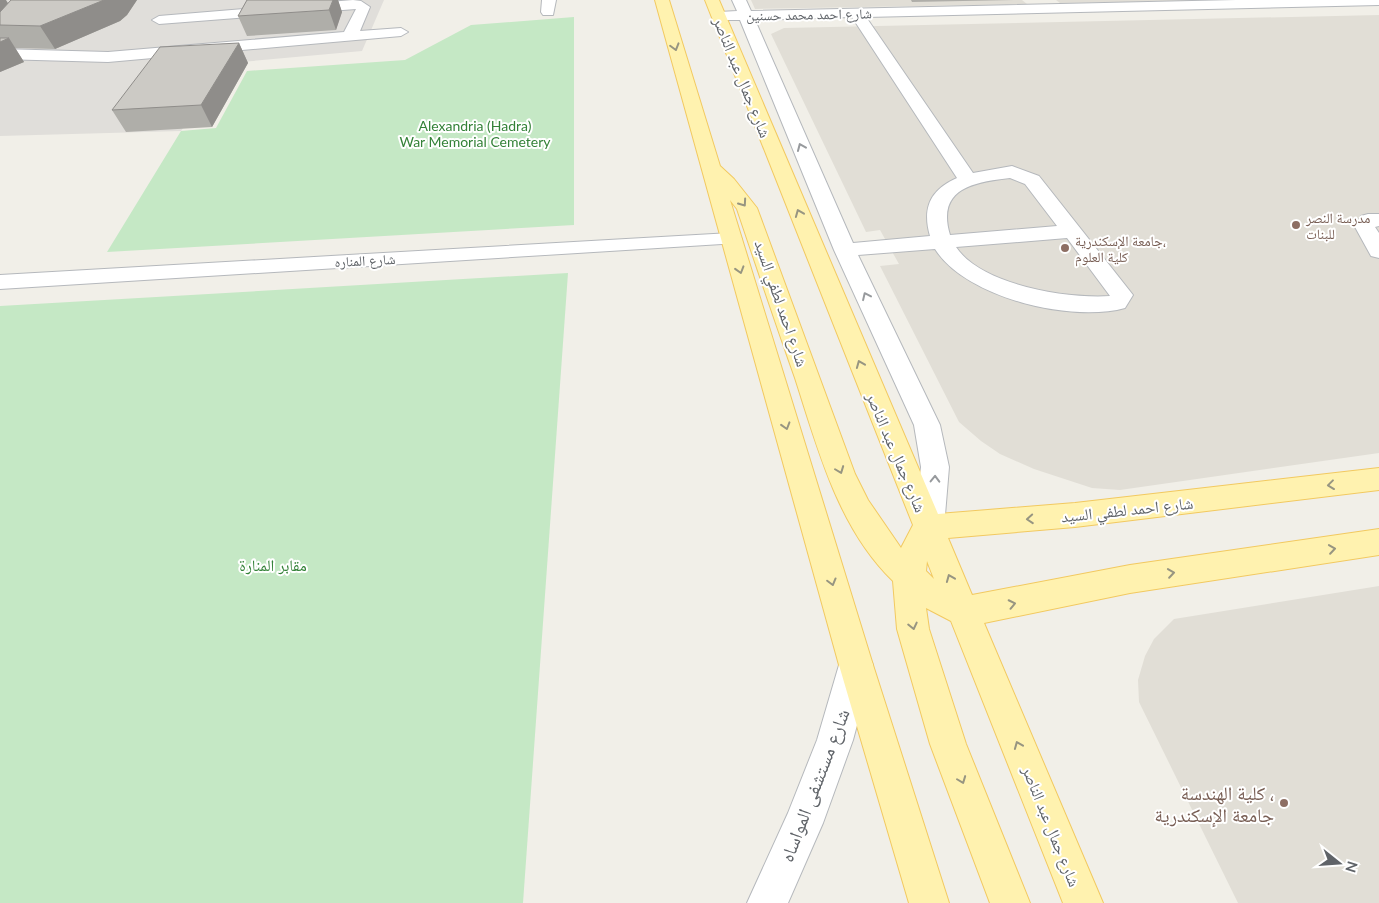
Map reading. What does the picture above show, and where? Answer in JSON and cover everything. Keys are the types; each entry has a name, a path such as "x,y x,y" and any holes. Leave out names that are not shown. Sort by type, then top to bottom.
{"main road":[{"path":"662,0 856,665 929,903"},
{"name":"شارع جمال عبد الناصر","path":"734,10 929,527 1084,903"},
{"name":"شارع احمد لطفي السيد","path":"710,167 727,183 747,208 841,474 857,508 879,545 909,577 937,599 964,611"},
{"name":"شارع احمد لطفي السيد","path":"929,527 1075,515 1379,479"},
{"path":"929,527 918,541 909,577 910,611 913,629 948,744 1010,903"},
{"path":"964,611 1001,606 1130,579 1379,542"}],"street":[{"path":"762,0 763,6 734,10 927,424 935,467 929,527"},
{"path":"134,54 172,2"},
{"name":"شارع احمد محمد حسنين","path":"734,10 856,13 1057,4 1373,2"},
{"path":"159,20 356,4 363,7 364,10 350,36"},
{"path":"856,13 968,180"},
{"path":"0,54 82,58 401,32"},
{"path":"1012,172 1027,176 1122,295 1117,303 1062,302 1021,293 984,278 954,259 942,242 936,212 944,196 960,183 968,180 983,175 1012,172"},
{"path":"1379,220 1368,220 1365,228 1379,251"},
{"path":"845,250 1072,231"},
{"name":"شارع المناره","path":"0,282 731,239"},
{"name":"شارع مستشفى المواساه","path":"767,903 804,823 832,750 856,665"}],"shaded area":[{"path":"0,0 384,0 362,51 230,63 181,131 0,136"},
{"path":"751,0 1022,0 1027,4 755,9"},
{"path":"1056,0 1256,0 1060,3"},
{"name":"جامعة الإسكندرية، كلية العلوم","path":"1379,15 1379,453 1120,490 1092,488 1034,469 1000,454 959,422 880,266 899,264 880,230 866,232 771,34 784,28"},
{"name":"كلية الهندسة ، جامعة الإسكندرية","path":"1379,586 1379,903 1238,903 1139,702 1138,680 1145,656 1154,639 1174,619"}],"green space":[{"name":"Alexandria (Hadra) War Memorial Cemetery","path":"574,17 574,225 107,252 181,131 216,128 247,71 405,60 471,25"},
{"name":"مقابر المنارة","path":"568,273 523,903 0,903 0,306"}],"building":[{"path":"11,0 104,0 40,26 0,25 0,12"},
{"path":"247,0 333,0 329,10 238,16"},
{"path":"0,38 9,38 0,42"},
{"path":"239,43 201,105 112,110 160,47"}],"place":[{"name":"مدرسة النصر للبنات","path":"1296,225"},
{"name":"جامعة الإسكندرية، كلية العلوم","path":"1065,248"},
{"name":"كلية الهندسة ، جامعة الإسكندرية","path":"1284,803"}]}
